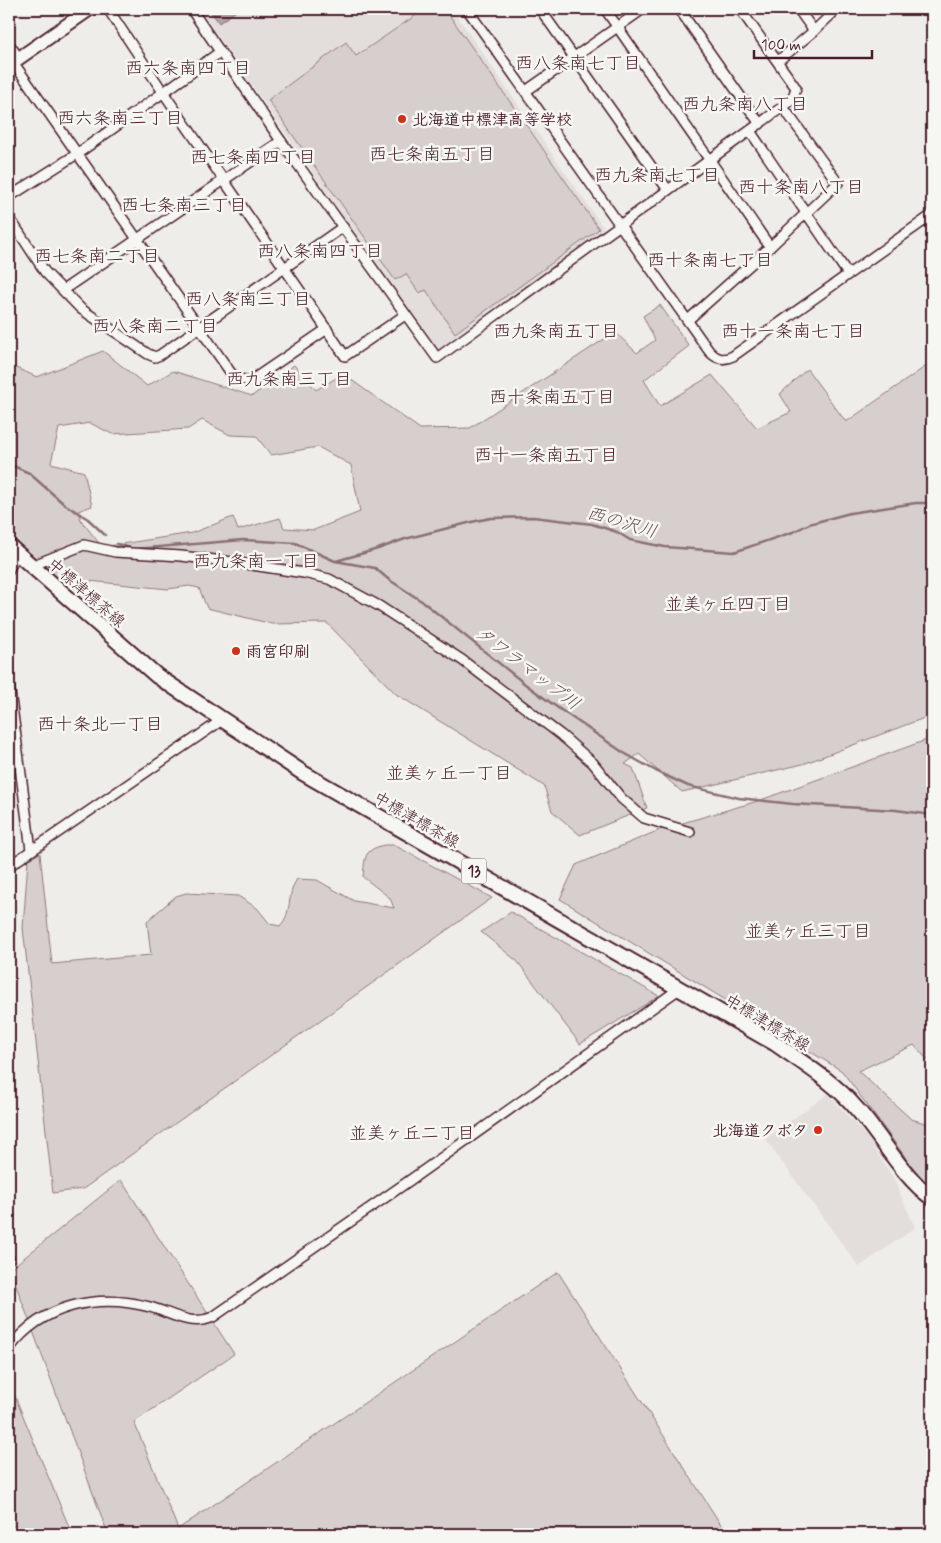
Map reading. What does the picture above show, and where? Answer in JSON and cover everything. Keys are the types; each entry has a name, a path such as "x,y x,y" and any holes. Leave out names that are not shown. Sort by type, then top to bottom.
{"main road":[{"path":"14,62 90,9"},
{"name":"中標津標茶線","path":"13,550 157,676 307,776 776,1044 832,1084 858,1109 917,1186 932,1198"}],"street":[{"path":"108,9 345,356 404,314"},
{"path":"191,9 282,141 437,358 792,100 796,88 740,9"},
{"path":"467,9 714,356 727,359 932,214"},
{"path":"540,9 668,190"},
{"path":"605,9 770,247"},
{"path":"526,91 643,9"},
{"path":"679,9 760,124"},
{"path":"798,9 814,31"},
{"path":"778,61 814,31 836,9"},
{"path":"9,44 14,62 231,373 237,378 252,380 327,329"},
{"path":"9,197 77,154 220,52"},
{"path":"688,320 838,183 783,107"},
{"path":"750,131 848,274"},
{"path":"62,290 282,141"},
{"path":"9,217 45,272 81,309 155,357 199,329 343,227"},
{"path":"31,566 84,545 100,550 122,553 180,556 232,562 304,573 329,580 379,606 462,660 561,735 593,763 625,802 644,818 690,832"},
{"path":"9,570 13,550"},
{"path":"9,684 32,850"},
{"path":"9,866 222,720"},
{"path":"9,1348 28,1328 42,1317 64,1308 93,1302 112,1301 129,1303 149,1307 190,1320 202,1320 213,1317 406,1183 679,989"}],"shaded area":[{"name":"北海道中標津高等学校","path":"199,9 452,9 605,230 437,351"},
{"path":"209,9 239,9 219,23"},
{"name":"北海道中標津高等学校","path":"425,9 445,9 599,229 455,333 426,290 419,293 406,274 395,280 268,100 346,42 356,56"},
{"path":"660,305 689,346 644,380 660,406 712,375 757,428 791,412 780,394 807,369 846,422 932,362 932,715 803,764 682,792 639,754 625,764 633,768 647,808 580,835 552,811 544,786 396,694 327,623 272,624 207,608 199,588 189,586 168,589 89,581 61,586 9,535 9,365 37,377 103,351 147,386 173,371 252,396 294,365 316,390 343,374 420,429 470,428 615,332 637,353 655,340 643,316","holes":["202,420 230,435 256,436 271,455 318,447 351,465 360,512 314,530 284,528 280,518 238,530 233,517 192,533 102,547 81,520 78,511 92,506 84,472 51,463 59,428 90,423 112,434 188,429"]},
{"path":"932,738 932,1065 914,1045 858,1071 911,1119 932,1125 932,1183 926,1185 842,1071 560,899 576,865 662,829 758,801"},
{"path":"384,845 394,845 492,898 83,1189 53,1193 23,928 28,860 40,853 52,964 151,955 147,921 176,896 186,893 238,896 257,908 270,924 280,926 287,915 292,891 297,879 317,880 354,901 394,908 390,898 363,877 366,856 372,849"},
{"path":"511,912 659,996 580,1044 517,961 481,932"},
{"path":"828,1094 867,1137 894,1179 915,1228 859,1267 765,1139"},
{"path":"121,1180 234,1354 134,1422 178,1529 558,1272 727,1534 108,1534 10,1269"},
{"path":"9,1382 72,1534 15,1534 9,1523"}],"waterway":[{"name":"タワラマップ川","path":"9,464 29,473 64,504 88,519 105,535"},
{"name":"西の沢川","path":"336,561 405,539 476,521 491,518 533,517 592,524 617,532 630,540 665,547 734,552 793,532 809,524 850,513 916,503 932,503"},
{"name":"タワラマップ川","path":"117,544 134,549 243,540 295,543 335,561 375,568 423,602 525,684 558,708 624,753 688,786 739,798 793,804 896,810 932,815"}],"place":[{"name":"北海道中標津高等学校","path":"402,119"},
{"name":"雨宮印刷","path":"236,651"},
{"name":"北海道クボタ","path":"818,1130"}],"district":[{"name":"西八条南七丁目","path":"578,63"},
{"name":"西六条南四丁目","path":"188,68"},
{"name":"西九条南八丁目","path":"745,104"},
{"name":"西六条南三丁目","path":"120,118"},
{"name":"西七条南五丁目","path":"432,154"},
{"name":"西七条南四丁目","path":"253,157"},
{"name":"西九条南七丁目","path":"657,175"},
{"name":"西十条南八丁目","path":"801,187"},
{"name":"西七条南三丁目","path":"184,205"},
{"name":"西八条南四丁目","path":"320,251"},
{"name":"西七条南二丁目","path":"97,256"},
{"name":"西十条南七丁目","path":"710,260"},
{"name":"西八条南三丁目","path":"248,299"},
{"name":"西八条南二丁目","path":"155,326"},
{"name":"西九条南五丁目","path":"556,331"},
{"name":"西十一条南七丁目","path":"793,331"},
{"name":"西九条南三丁目","path":"289,379"},
{"name":"西十条南五丁目","path":"552,397"},
{"name":"西十一条南五丁目","path":"546,455"},
{"name":"西九条南一丁目","path":"256,561"},
{"name":"並美ヶ丘四丁目","path":"728,604"},
{"name":"西十条北一丁目","path":"100,724"},
{"name":"並美ヶ丘一丁目","path":"449,773"},
{"name":"並美ヶ丘三丁目","path":"808,931"},
{"name":"並美ヶ丘二丁目","path":"412,1133"}]}
